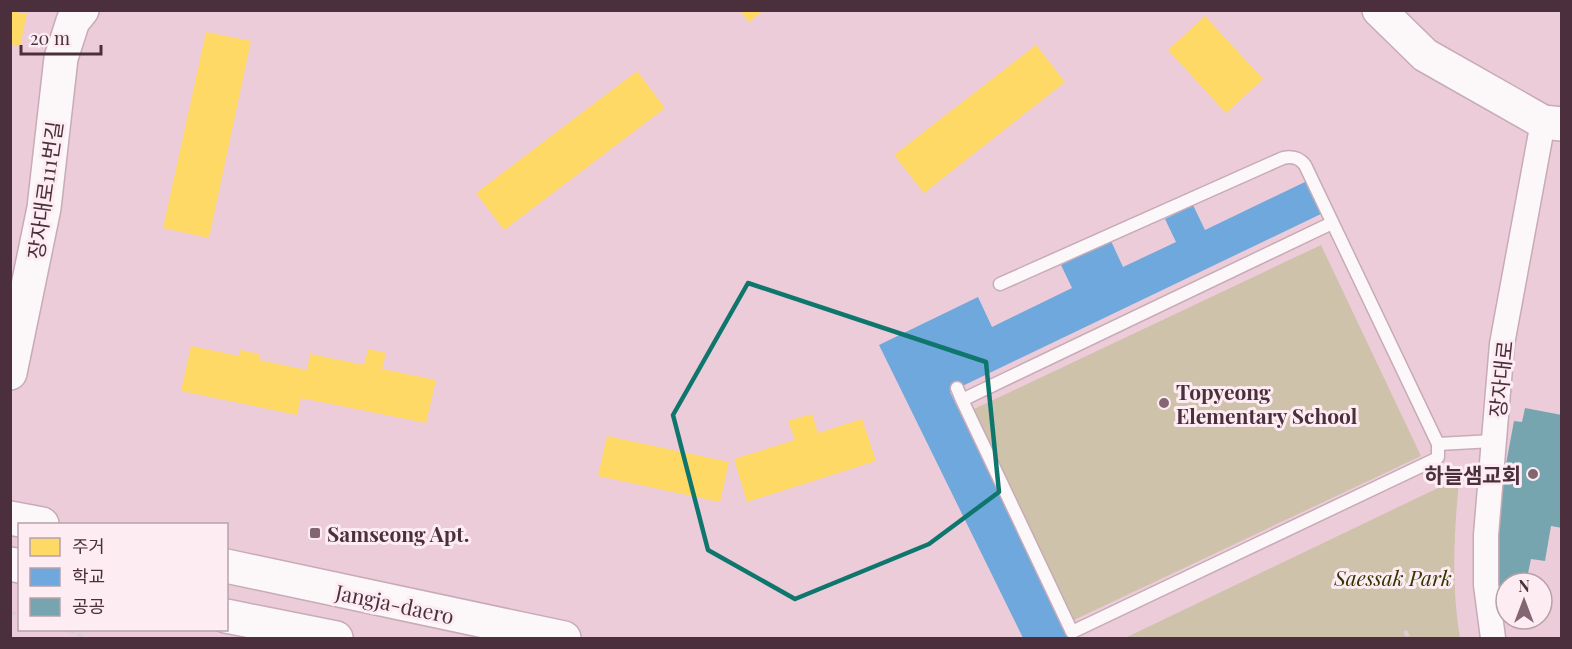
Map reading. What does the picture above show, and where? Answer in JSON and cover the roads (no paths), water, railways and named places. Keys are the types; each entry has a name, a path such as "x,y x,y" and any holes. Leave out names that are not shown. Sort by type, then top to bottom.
{"street":[{"name":"장자대로111번길","path":"10,373 44,208 61,58 73,21 82,10"},
{"path":"1385,12 1425,55 1552,123"},
{"name":"장자대로","path":"1493,639 1486,585 1486,535 1502,344 1552,123"},
{"path":"10,518 33,523"},
{"name":"Jangja-daero","path":"228,566 564,639"},
{"path":"228,616 336,639"}],"lane":[{"path":"957,388 1072,632 1438,457 1438,444 1302,160 1289,157 1000,284"},
{"path":"962,400 1332,223"},
{"path":"1438,444 1493,441"}],"place":[{"name":"Topyeong Elementary School","path":"1164,403"},
{"name":"하늘샘교회","path":"1533,474"},
{"name":"Samseong Apt.","path":"315,533"}],"park label":[{"name":"Saessak Park","path":"1393,577"}]}
